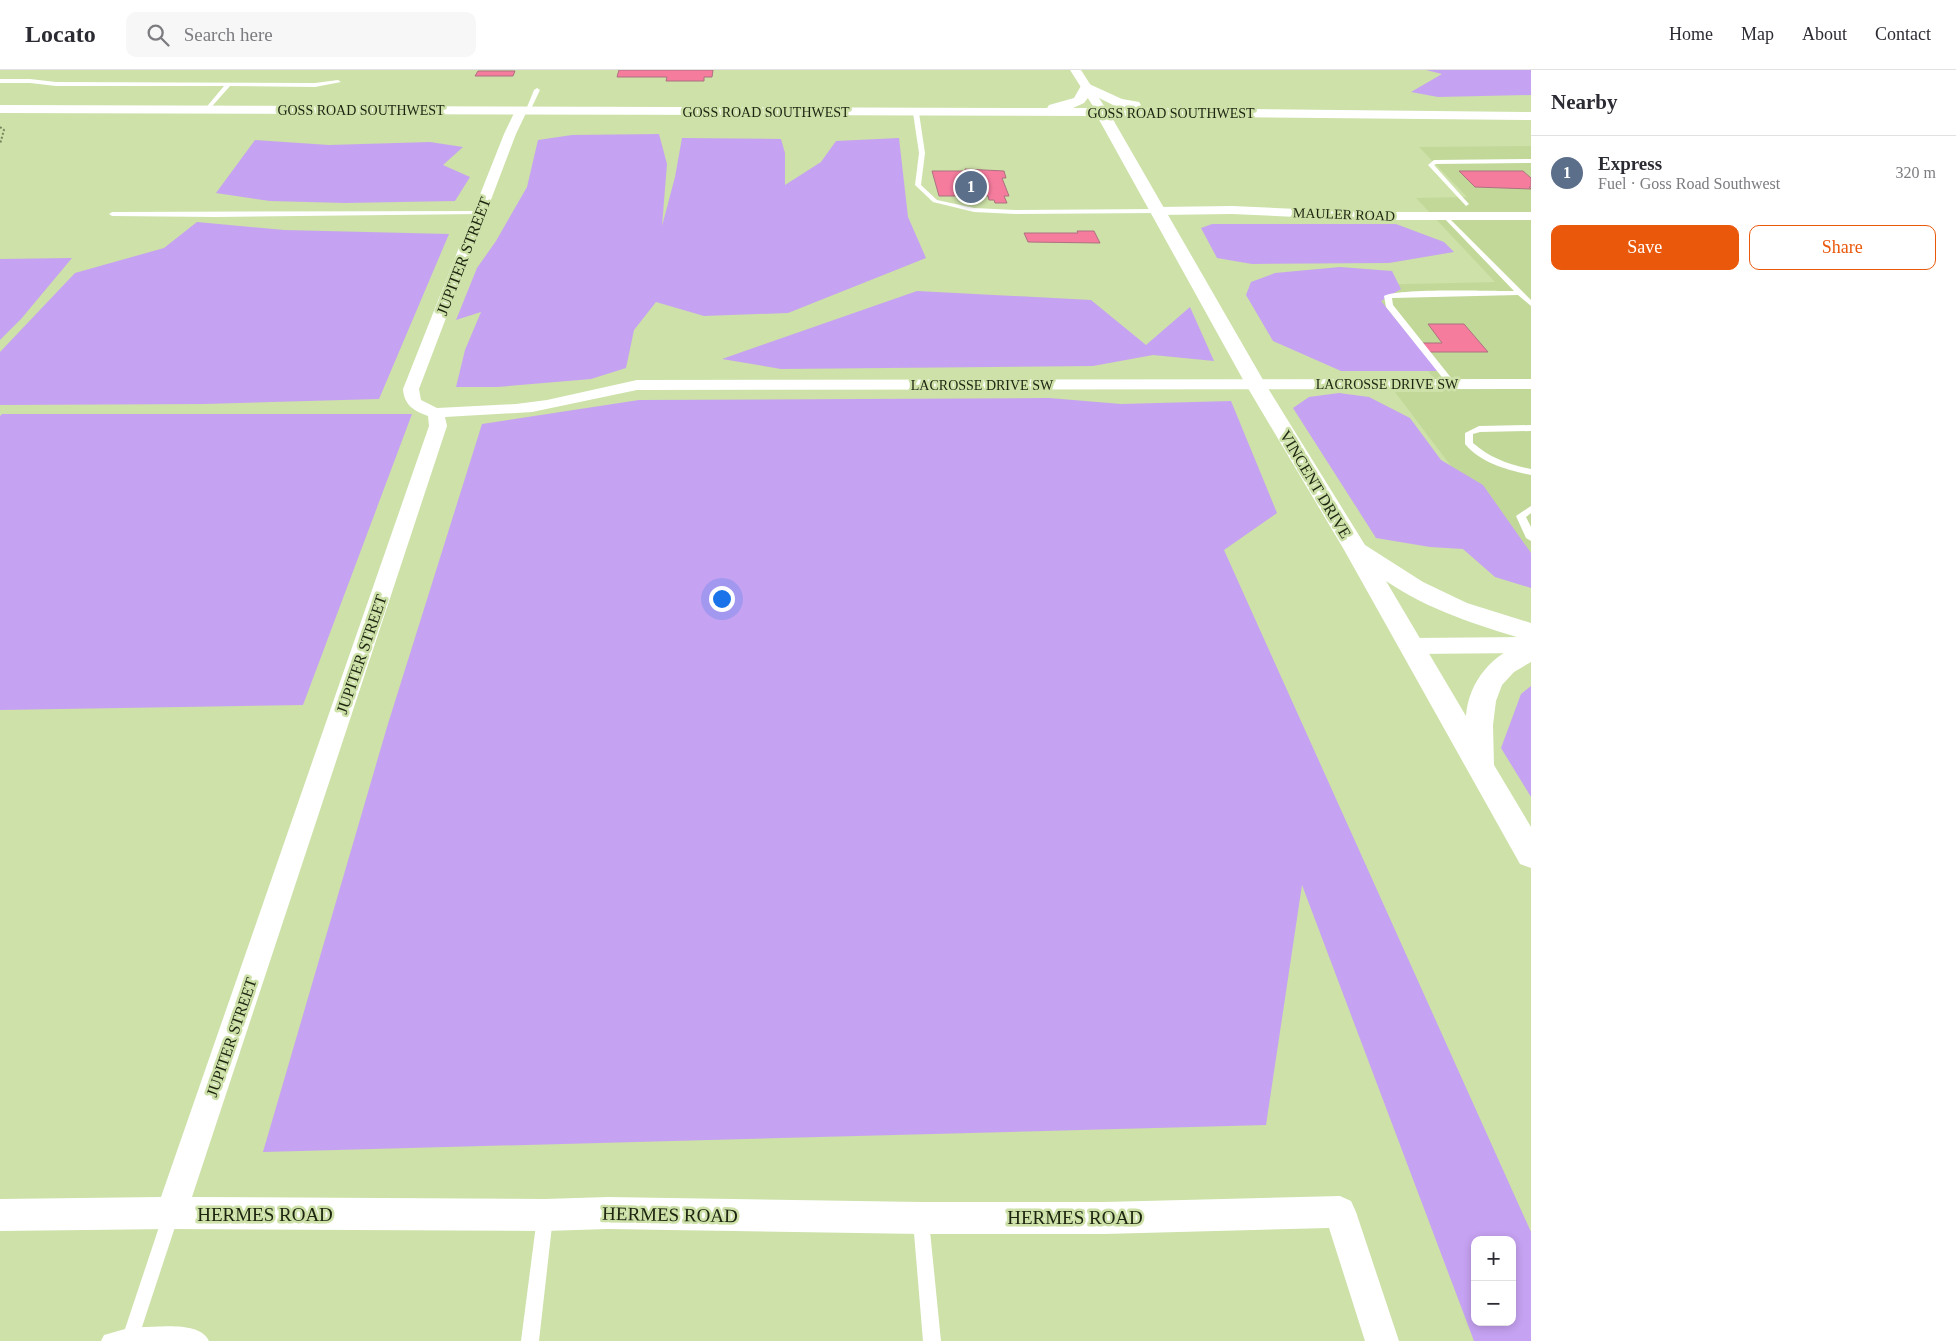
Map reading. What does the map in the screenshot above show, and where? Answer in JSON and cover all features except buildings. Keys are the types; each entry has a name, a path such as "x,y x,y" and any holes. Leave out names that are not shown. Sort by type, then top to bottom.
{"street":[{"path":"1075,70 1102,112"},
{"path":"1031,112 1077,103 1083,98 1087,86"},
{"path":"1087,86 1118,102 1182,112"},
{"name":"GOSS ROAD SOUTHWEST","path":"0,109 1182,112 1531,116"},
{"name":"JUPITER STREET","path":"171,1213 438,426 436,413 419,407 411,398 412,389 510,134 524,111"},
{"path":"1008,112 1073,126"},
{"name":"VINCENT DRIVE","path":"1102,112 1125,141 1158,211 1256,385 1355,548 1531,855"},
{"path":"1143,126 1182,112"},
{"path":"1098,135 1125,141"},
{"name":"MAULER ROAD","path":"1158,211 1232,210 1360,216 1531,216"},
{"name":"LACROSSE DRIVE SW","path":"436,413 458,410 516,409 638,385 1531,384"},
{"path":"1355,548 1414,588 1449,605 1531,632"},
{"path":"1412,646 1531,645"},
{"path":"1480,765 1479,705 1486,687 1501,668 1531,650"},
{"name":"HERMES ROAD","path":"0,1215 171,1213 545,1215 608,1213 921,1218 1104,1218 1340,1212 1382,1341"}],"lane":[{"path":"253,84 259,78"},
{"path":"291,85 296,78"},
{"path":"0,81 30,81 56,84 291,85 338,82"},
{"path":"207,110 229,84"},
{"path":"524,111 537,90"},
{"path":"916,112 922,153 918,185 935,201 974,210 1015,212 1158,211"},
{"path":"1466,204 1457,192 1431,166 1434,162 1531,161"},
{"path":"112,214 479,214"},
{"path":"1446,216 1531,304"},
{"path":"1452,384 1389,305 1388,296 1407,294 1521,293"},
{"path":"1482,294 1491,304"},
{"path":"1531,428 1479,429 1469,433 1469,444 1478,453 1496,462 1531,472"},
{"path":"1531,509 1521,516 1531,538"},
{"path":"129,1339 171,1213"},
{"path":"530,1341 545,1215"},
{"path":"921,1218 932,1341"},
{"path":"110,1341 192,1336 200,1341"}],"path":[{"path":"0,127 4,130 0,144"}],"shaded area":[{"path":"1426,70 1531,70 1531,95 1438,97 1411,92 1442,74"},
{"path":"659,134 667,164 662,226 675,177 682,138 781,139 785,153 785,185 821,162 836,141 899,138 908,217 926,258 788,313 704,316 656,302 634,330 626,368 591,379 497,387 456,387 465,350 481,312 456,320 477,268 496,241 527,187 538,140 572,135"},
{"path":"255,140 329,145 430,142 463,147 443,165 470,177 455,201 345,203 270,201 216,193"},
{"path":"1531,146 1531,572 1395,392 1444,392 1364,285 1495,282 1416,198 1467,197 1419,147"},
{"path":"197,222 284,230 449,234 379,399 204,404 0,405 0,352 75,273 164,248"},
{"path":"1212,224 1396,224 1444,242 1454,252 1389,263 1252,264 1217,258 1201,228"},
{"path":"72,258 21,319 0,340 0,259"},
{"path":"1340,267 1392,271 1401,289 1381,301 1438,371 1341,371 1273,341 1246,295 1251,282 1275,273"},
{"path":"917,291 1091,300 1146,345 1190,307 1214,361 1153,355 1093,366 781,369 722,359"},
{"path":"1339,393 1369,397 1410,418 1441,460 1483,485 1531,553 1531,588 1495,577 1463,549 1430,547 1376,538 1293,408 1309,397"},
{"path":"1049,398 1121,404 1231,401 1277,513 1224,550 1531,1232 1531,1341 1474,1341 1302,885 1266,1125 263,1152 387,727 482,424 639,400"},
{"path":"2,414 412,414 303,705 0,710 0,416"},
{"path":"1531,686 1531,797 1501,748 1521,694"}],"place":[{"name":"Express","path":"971,187"}]}
